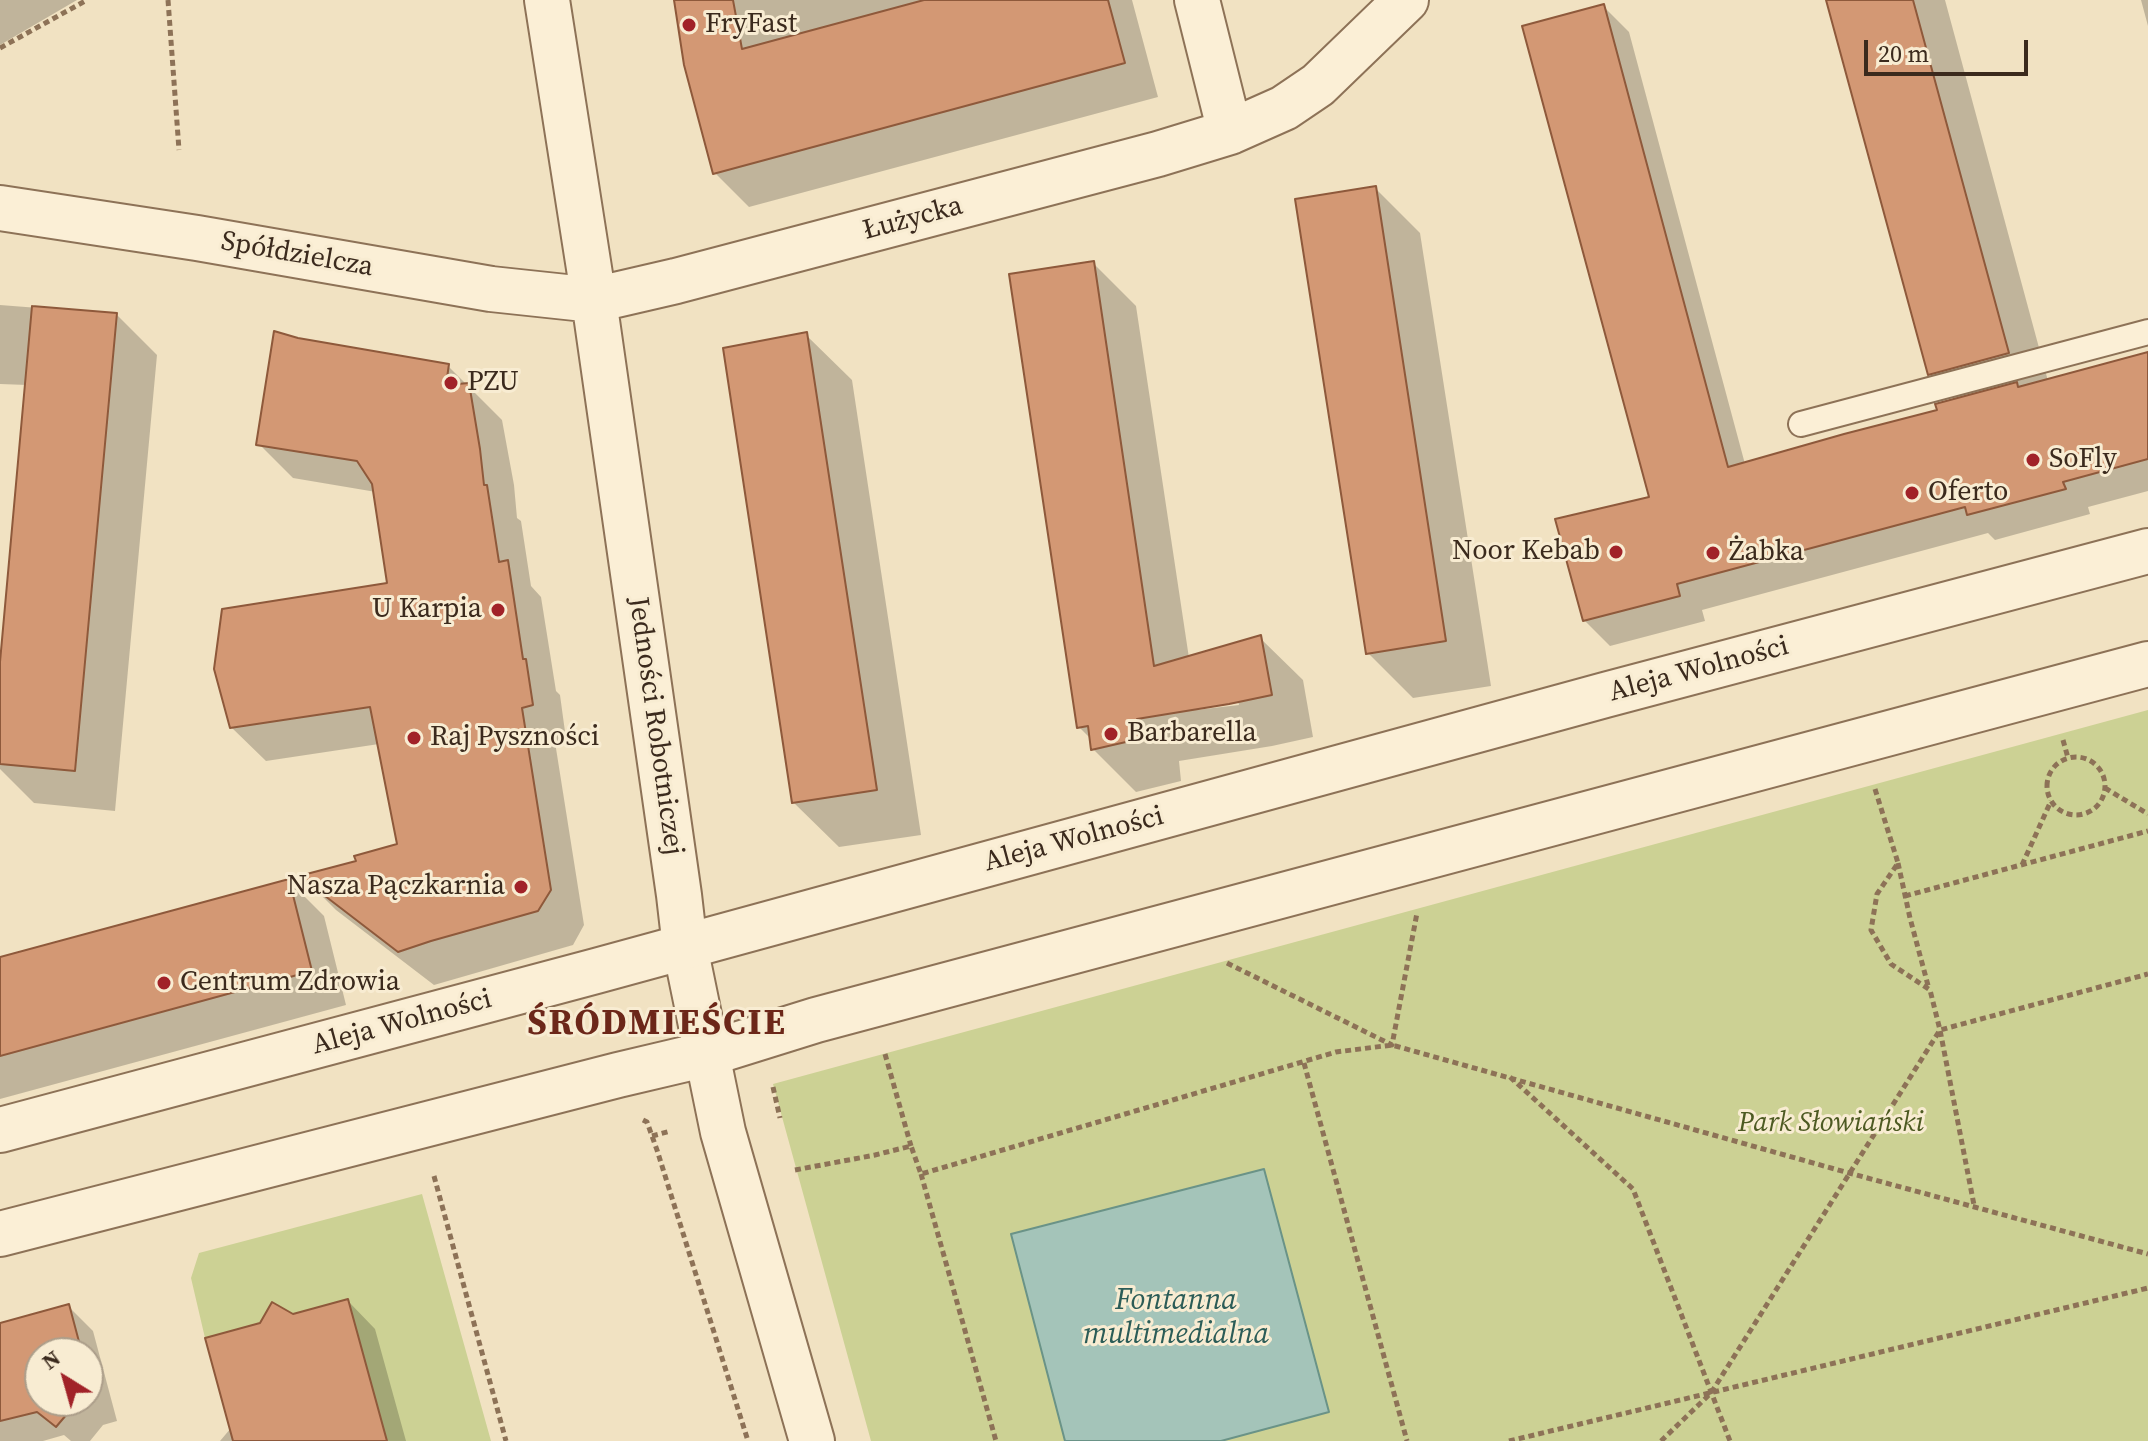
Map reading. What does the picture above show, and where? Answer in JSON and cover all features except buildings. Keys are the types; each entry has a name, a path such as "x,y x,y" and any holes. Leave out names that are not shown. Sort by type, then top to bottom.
{"street":[{"name":"Jedności Robotniczej","path":"547,0 594,300 685,947 723,1132 812,1441"},
{"path":"1197,0 1230,132"},
{"name":"Łużycka","path":"594,300 1143,158 1230,132 1284,108 1318,85 1395,5"},
{"name":"Spółdzielcza","path":"0,208 197,238 491,289 594,300"},
{"name":"Aleja Wolności","path":"0,1130 2148,551"},
{"path":"0,1234 707,1054 816,1020 2148,664"}],"lane":[{"path":"1801,424 2148,332"}],"path":[{"path":"0,48 87,0"},
{"path":"168,0 179,150"},
{"path":"2061,733 2068,758"},
{"path":"2077,757 2094,763 2101,770 2105,788 2099,805 2083,814 2065,813 2051,801 2047,784 2053,768 2068,758 2077,757"},
{"path":"1874,784 1898,863 1940,1030 1974,1205"},
{"path":"2105,788 2148,814"},
{"path":"2022,865 2051,801"},
{"path":"1905,896 2148,831"},
{"path":"1898,863 1877,894 1871,930 1891,964 1930,990"},
{"path":"1392,1045 1418,908"},
{"path":"1226,962 1392,1045 2148,1254"},
{"path":"1661,1441 1711,1393 1940,1030 2148,974"},
{"path":"921,1174 1336,1052 1392,1045"},
{"path":"884,1053 996,1441"},
{"path":"1304,1063 1407,1441"},
{"path":"1509,1077 1633,1189 1730,1441"},
{"path":"773,1084 780,1118"},
{"path":"636,1117 647,1122 652,1136 748,1441"},
{"path":"795,1170 911,1146"},
{"path":"432,1167 506,1441"},
{"path":"1509,1441 2148,1288"}],"green space":[{"name":"Park Słowiański","path":"2148,710 2148,1441 871,1441 773,1084"},
{"path":"422,1194 491,1441 387,1441 348,1299 293,1314 272,1302 260,1323 205,1338 191,1278 199,1253"}],"water":[{"name":"Fontanna multimedialna","path":"1264,1169 1329,1412 1221,1441 1065,1441 1011,1234"}],"place":[{"name":"FryFast","path":"689,25"},
{"name":"PZU","path":"451,383"},
{"name":"SoFly","path":"2033,460"},
{"name":"Oferto","path":"1912,493"},
{"name":"Noor Kebab","path":"1616,552"},
{"name":"Żabka","path":"1713,553"},
{"name":"U Karpia","path":"498,610"},
{"name":"Barbarella","path":"1111,734"},
{"name":"Raj Pyszności","path":"414,738"},
{"name":"Nasza Pączkarnia","path":"521,887"},
{"name":"Centrum Zdrowia","path":"164,983"}],"district":[{"name":"ŚRÓDMIEŚCIE","path":"657,1025"}]}
